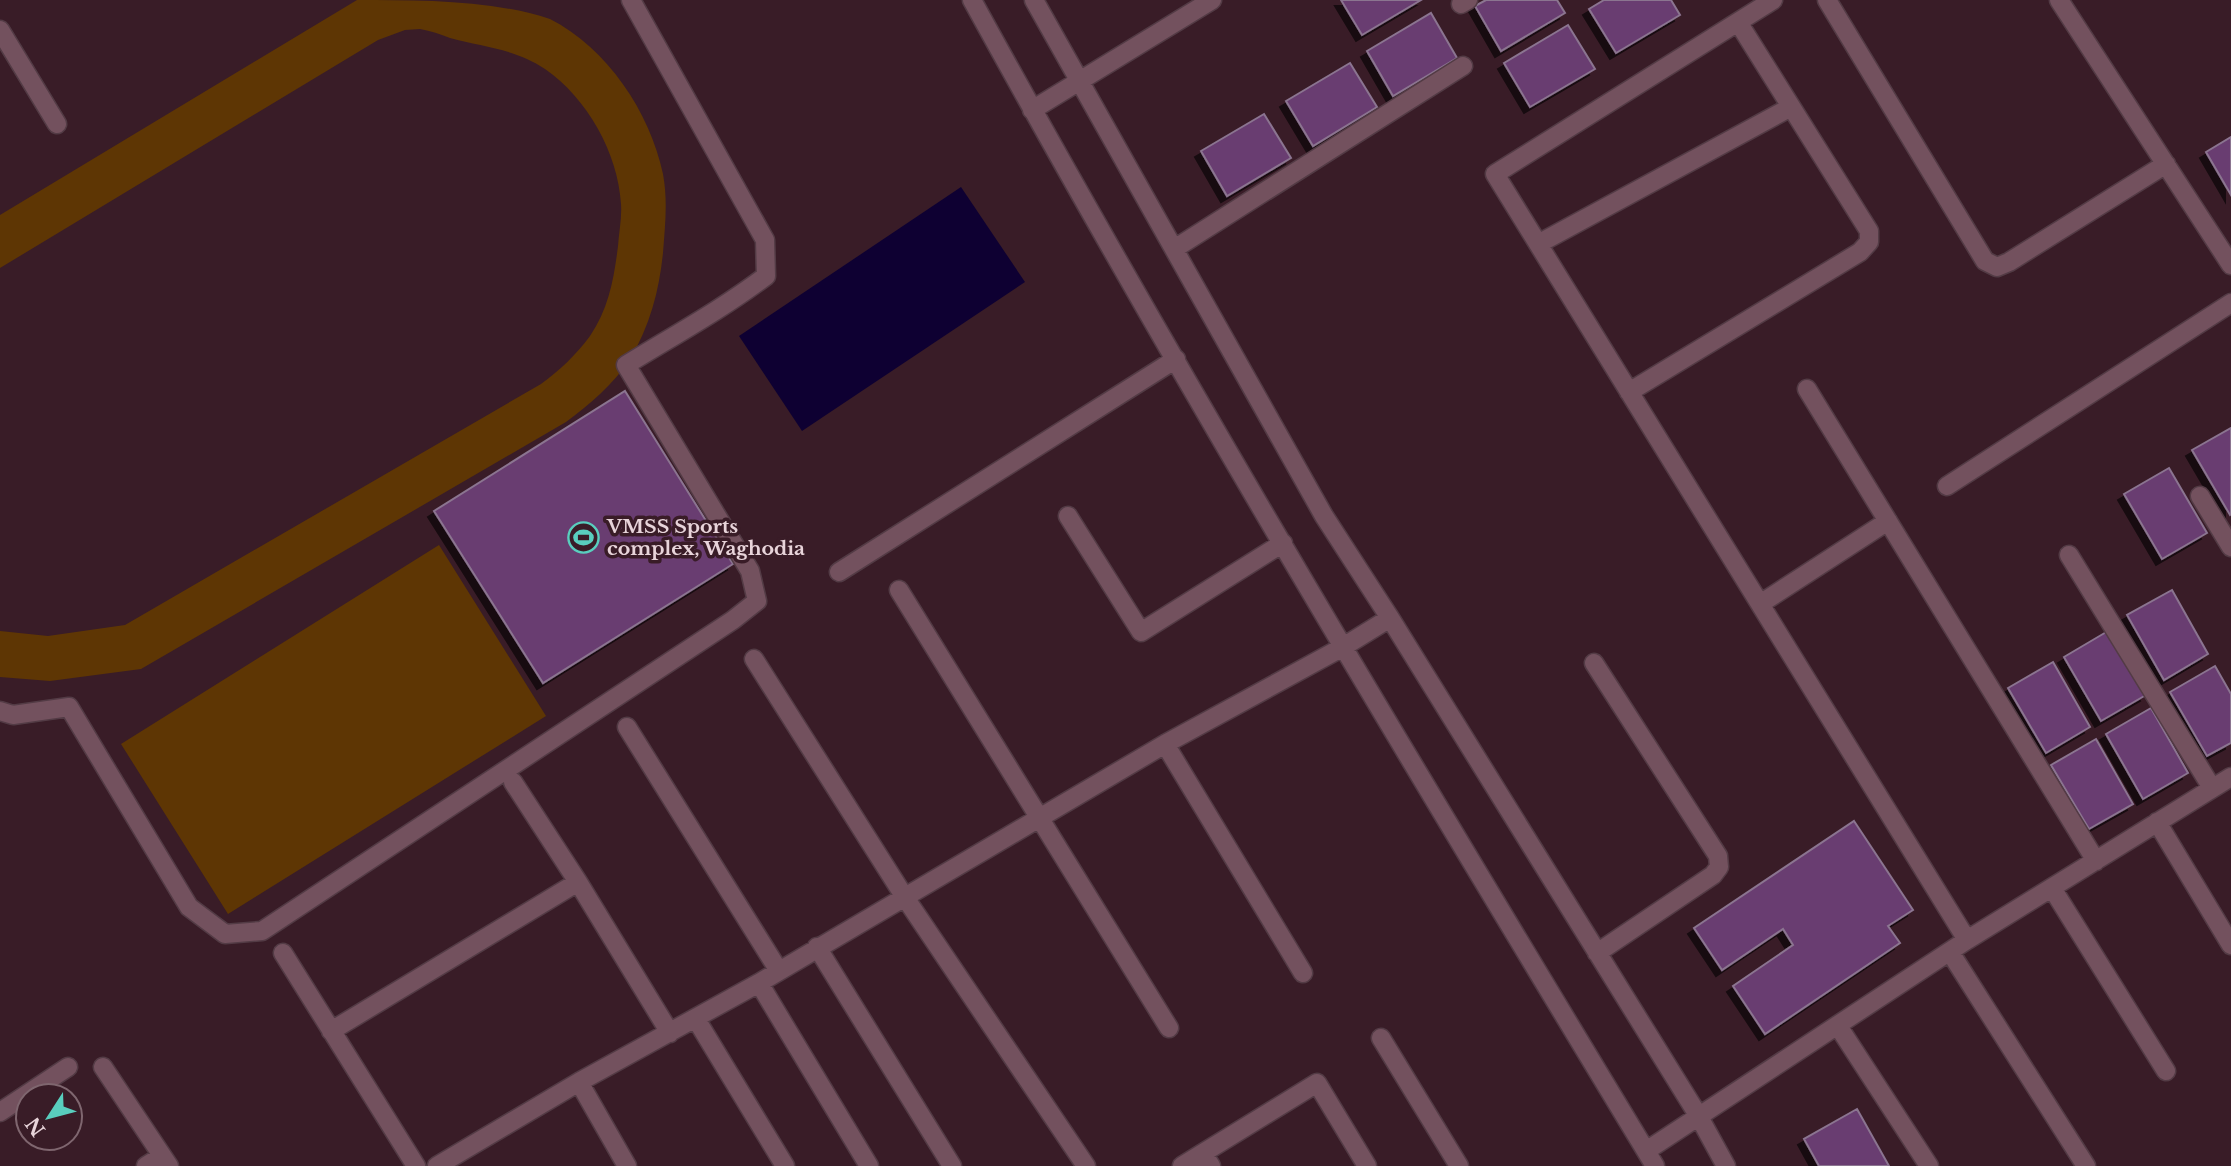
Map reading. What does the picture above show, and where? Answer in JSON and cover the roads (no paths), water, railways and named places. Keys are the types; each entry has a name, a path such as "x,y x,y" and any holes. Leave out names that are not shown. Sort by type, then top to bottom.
{"street":[{"path":"0,711 13,715 69,707 188,907 225,934 262,931 733,620 757,601 750,571 626,365 706,318 766,275 765,240 631,0"},
{"path":"972,0 1032,110 1343,647 1650,1158 1698,1115 1967,940 2231,777"},
{"path":"1034,0 1324,516 1698,1115 1726,1166"},
{"path":"1032,110 1212,0"},
{"path":"1773,0 1495,174 1967,940"},
{"path":"1827,0 1985,261 1997,267 2166,164"},
{"path":"2059,0 2231,265"},
{"path":"1629,391 1860,252 1869,242 1869,231 1738,22"},
{"path":"0,30 57,124"},
{"path":"1174,249 1463,66"},
{"path":"1538,244 1791,107"},
{"path":"1947,486 2231,303"},
{"path":"839,572 1176,359"},
{"path":"1807,388 2096,861"},
{"path":"2200,496 2231,547"},
{"path":"1069,516 1141,632 1283,543"},
{"path":"1760,604 1888,521"},
{"path":"2069,555 2212,788"},
{"path":"899,590 1169,1028"},
{"path":"447,1163 579,1082 759,983 1164,744 1343,647 1390,618"},
{"path":"754,659 904,896 1086,1166"},
{"path":"1594,663 1718,856 1719,867 1713,875 1597,953"},
{"path":"627,727 779,971"},
{"path":"1164,744 1303,973"},
{"path":"513,782 670,1033"},
{"path":"2157,822 2231,945"},
{"path":"331,1031 578,882"},
{"path":"2052,888 2166,1071"},
{"path":"817,947 952,1166"},
{"path":"1950,952 2086,1166"},
{"path":"283,953 416,1166"},
{"path":"759,983 869,1166"},
{"path":"696,1018 785,1166"},
{"path":"1838,1026 1929,1166"},
{"path":"1381,1038 1459,1166"},
{"path":"103,1067 165,1161 146,1166"},
{"path":"0,1112 68,1068"},
{"path":"579,1082 627,1166"},
{"path":"1182,1166 1207,1160 1317,1083 1367,1166"}],"place":[{"name":"VMSS Sports complex, Waghodia","path":"584,537"}]}
